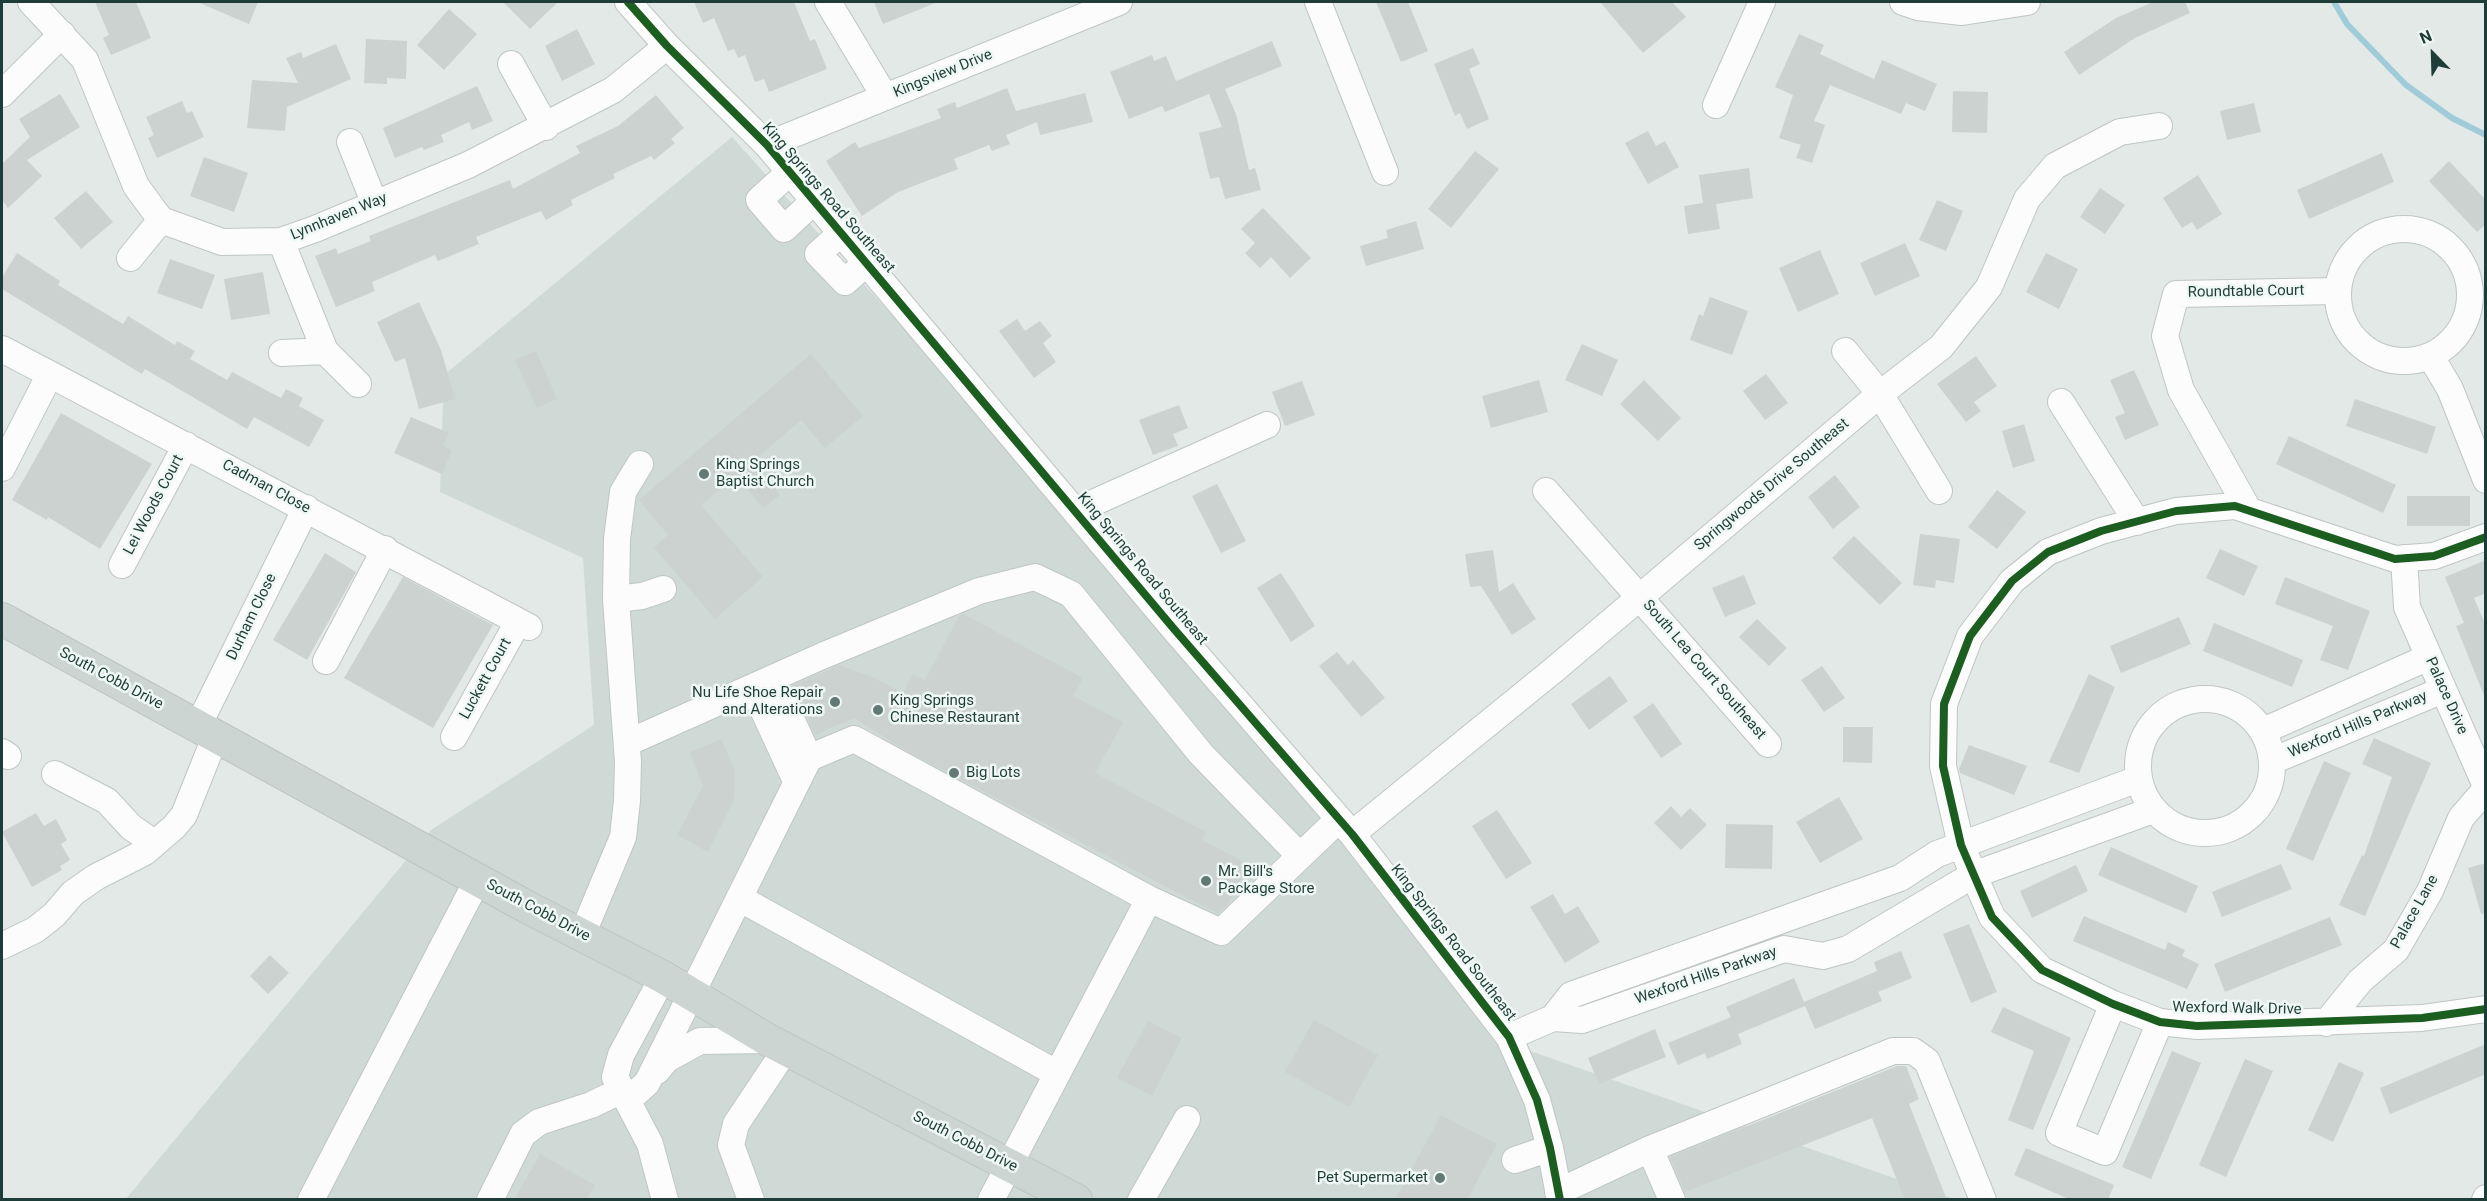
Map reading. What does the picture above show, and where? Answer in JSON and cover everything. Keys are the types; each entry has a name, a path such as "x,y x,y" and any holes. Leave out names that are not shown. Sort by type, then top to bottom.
{"main road":[{"name":"South Cobb Drive","path":"2,619 582,936 663,977 777,1045 1076,1200"}],"street":[{"path":"31,2 86,60 136,186 161,220 130,258"},
{"name":"King Springs Road Southeast","path":"628,2 667,46 790,172 1075,511 1345,826 1509,1037 1537,1100 1550,1148 1559,1196"},
{"path":"828,2 885,98"},
{"name":"Kingsview Drive","path":"767,146 1119,2"},
{"path":"1318,2 1385,172"},
{"path":"1716,105 1762,2"},
{"path":"1903,2 1918,7 1962,12 2027,2"},
{"path":"2,94 17,75 62,34"},
{"name":"Lynnhaven Way","path":"161,220 222,242 281,241 468,165 546,126 613,90 667,46"},
{"path":"511,64 546,126"},
{"name":"Springwoods Drive Southeast","path":"1149,899 1221,932 1300,856 1345,826 1556,669 1880,394 1941,347 1989,287 2027,199 2055,166 2120,132 2159,126"},
{"path":"350,142 374,202"},
{"path":"790,172 759,200 784,229 814,201"},
{"path":"2410,229 2449,246 2462,263 2470,282 2470,304 2464,326 2450,344 2431,357 2408,362 2386,360 2365,350 2349,334 2339,314 2337,291 2342,270 2353,252 2369,238 2389,230 2410,229"},
{"path":"841,233 818,254 845,282 866,263"},
{"path":"281,241 325,351 358,384"},
{"name":"Roundtable Court","path":"2248,509 2181,390 2165,336 2176,294 2337,291"},
{"name":"Cadman Close","path":"2,349 385,549 523,624"},
{"path":"282,353 325,351"},
{"path":"1845,351 1880,394 1939,491"},
{"path":"2431,357 2450,389 2486,480"},
{"path":"2,468 50,374"},
{"path":"2061,402 2137,522"},
{"path":"1075,511 1268,425"},
{"name":"Lei Woods Court","path":"122,565 186,446"},
{"path":"582,936 601,884 622,837 627,801 627,743 616,599 621,501 623,492 640,464"},
{"name":"South Lea Court Southeast","path":"1546,491 1768,744"},
{"path":"1961,845 1943,765 1944,704 1970,636 2012,581 2048,552 2101,531 2176,511 2235,506 2395,559 2434,556 2486,537"},
{"name":"Durham Close","path":"2,946 35,930 54,915 73,893 96,877 145,852 174,827 184,815 207,731 306,508"},
{"path":"326,661 385,549"},
{"name":"Palace Drive","path":"2404,558 2407,607 2486,788"},
{"path":"627,743 822,656 979,591 1035,577 1071,594 1201,754 1300,856"},
{"path":"616,599 642,596 663,589"},
{"name":"Luckett Court","path":"454,737 523,624"},
{"path":"2263,731 2429,657"},
{"name":"Wexford Hills Parkway","path":"2272,761 2443,690"},
{"path":"796,781 760,703 773,697 783,701 809,758"},
{"name":"Wexford Hills Parkway","path":"2193,699 2220,700 2245,711 2263,731 2272,761 2270,785 2259,807 2241,823 2218,832 2194,833 2171,825 2153,810 2143,795 2138,779 2138,752 2149,728 2168,709 2193,699"},
{"path":"647,1083 809,758 854,739 1149,899 991,1200"},
{"path":"55,774 107,801 131,827 154,843"},
{"name":"Wexford Hills Parkway","path":"1509,1037 1553,1018 1572,995 1900,878 1937,854 2138,779"},
{"name":"Palace Lane","path":"2326,1023 2360,981 2396,950 2430,891 2460,818 2486,788"},
{"name":"Wexford Hills Parkway","path":"1553,1018 1582,1020 1784,949 1823,956 1848,949 1973,875 2153,810"},
{"name":"Wexford Walk Drive","path":"1961,845 1992,917 2042,970 2113,1004 2160,1022 2197,1026 2326,1023 2422,1018 2486,1009"},
{"path":"310,1200 478,879"},
{"path":"739,898 1056,1073"},
{"path":"1691,953 1701,978"},
{"path":"663,977 621,1055 615,1077 650,1144 665,1200"},
{"path":"2113,1004 2060,1133 2105,1152 2160,1022"},
{"path":"490,1200 523,1134 540,1122 625,1095 647,1083 667,1059 700,1041 777,1045 736,1124 731,1145 751,1200"},
{"path":"1559,1196 1650,1149 1893,1051 1913,1051 1927,1061 1983,1200"},
{"path":"1141,1200 1187,1119"},
{"path":"1515,1160 1550,1148"},
{"path":"1650,1149 1672,1200"}],"shaded area":[{"path":"732,137 978,411 1340,831 1513,1045 1954,1199 125,1200 431,830 594,725 583,558 440,492 444,375"}],"building":[{"path":"95,2 136,2 151,38 111,55 103,38 109,35"},
{"path":"197,2 258,2 249,24"},
{"path":"503,2 558,2 530,29"},
{"path":"694,2 794,2 810,41 815,39 827,69 769,92 764,79 755,82 745,55 738,58 734,49 728,51 714,18 703,23"},
{"path":"874,2 938,2 883,24"},
{"path":"1376,2 1408,2 1428,51 1401,62"},
{"path":"1600,2 1672,2 1686,17 1643,53"},
{"path":"2153,2 2185,2 2190,13 2135,38 2079,75 2064,52 2116,18"},
{"path":"449,9 477,34 444,70 417,45"},
{"path":"577,29 595,64 562,81 545,46"},
{"path":"1799,34 1824,45 1820,54 1874,79 1882,60 1937,84 1925,111 1906,103 1901,114 1830,85 1814,121 1825,125 1812,163 1796,158 1801,145 1779,138 1793,95 1775,87"},
{"path":"366,39 407,41 406,79 387,78 387,84 364,83"},
{"path":"1272,41 1282,66 1225,89 1236,114 1249,170 1255,168 1261,190 1225,199 1219,177 1210,179 1199,133 1222,127 1209,94 1165,112 1162,106 1129,119 1110,72 1152,55 1154,61 1166,56 1176,81"},
{"path":"336,44 351,79 287,107 285,131 247,128 252,80 298,83 286,58 301,52 303,58"},
{"path":"1473,48 1480,64 1469,69 1489,119 1467,129 1460,113 1455,116 1434,64"},
{"path":"477,86 493,121 472,130 469,122 441,135 444,142 424,150 422,147 395,158 383,128"},
{"path":"1007,88 1016,111 1085,93 1093,122 1040,135 1037,122 1006,135 1010,144 992,151 989,145 954,159 958,169 898,192 862,216 826,161 855,142 859,148 941,118 937,109 955,102 957,108"},
{"path":"1953,91 1988,92 1987,133 1952,132"},
{"path":"60,94 80,127 27,160 42,176 8,208 2,200 2,164 30,137 19,119"},
{"path":"656,95 684,128 671,139 675,143 654,160 651,156 613,174 615,178 571,200 573,205 546,220 541,211 476,237 479,244 438,261 435,255 372,282 375,291 336,307 315,256 336,248 338,254 371,241 369,236 510,180 513,189 580,153 576,146 618,126"},
{"path":"182,101 187,113 192,111 204,137 157,158 148,138 154,135 146,117"},
{"path":"2254,103 2261,132 2227,140 2220,111"},
{"path":"1648,131 1656,146 1665,141 1679,167 1648,184 1625,143"},
{"path":"1475,151 1499,169 1451,228 1428,209"},
{"path":"2382,153 2394,182 2309,219 2297,190"},
{"path":"204,157 248,173 234,212 190,196"},
{"path":"2449,161 2486,200 2486,224 2477,232 2429,181"},
{"path":"1749,168 1753,198 1716,204 1720,229 1688,234 1684,206 1703,203 1699,175"},
{"path":"2198,175 2222,214 2197,230 2192,222 2182,228 2163,198"},
{"path":"2100,188 2125,205 2105,234 2080,217"},
{"path":"86,191 113,222 81,249 54,218"},
{"path":"1937,200 1963,211 1946,251 1919,240"},
{"path":"1263,208 1311,258 1290,278 1271,257 1260,268 1245,253 1255,243 1241,229"},
{"path":"1416,221 1424,249 1366,266 1360,246 1388,238 1386,230"},
{"path":"1905,243 1920,276 1875,296 1860,263"},
{"path":"1820,250 1839,294 1798,312 1779,268"},
{"path":"17,253 60,281 58,285 123,324 128,316 175,345 177,341 195,351 190,359 227,380 232,372 281,398 286,389 303,398 299,406 324,420 309,447 254,417 247,429 145,369 142,374 2,289 2,277"},
{"path":"2046,253 2078,269 2059,309 2026,292"},
{"path":"170,259 215,275 202,309 157,293"},
{"path":"263,272 270,314 231,320 224,279"},
{"path":"1710,297 1748,311 1732,355 1690,340 1699,314 1703,316"},
{"path":"419,302 441,350 455,399 419,409 405,358 395,362 377,322"},
{"path":"1017,319 1025,331 1040,321 1052,336 1043,343 1056,362 1034,378 999,331"},
{"path":"1582,344 1618,360 1602,396 1565,380"},
{"path":"536,351 557,399 537,408 515,360"},
{"name":"King Springs Baptist Church","path":"811,354 863,416 825,448 801,420 753,461 780,495 763,508 736,476 701,505 763,577 715,619 654,547 668,535 639,500"},
{"path":"1976,356 1997,386 1974,402 1981,411 1966,422 1937,384"},
{"path":"2134,370 2159,425 2125,440 2115,417 2125,413 2110,380"},
{"path":"1766,374 1788,403 1765,420 1743,391"},
{"path":"1539,380 1548,412 1491,428 1482,396"},
{"path":"1644,380 1681,418 1658,441 1620,404"},
{"path":"1302,381 1315,415 1285,426 1272,392"},
{"path":"2355,399 2436,427 2427,454 2346,426"},
{"path":"1179,405 1188,428 1173,434 1178,446 1153,455 1139,420"},
{"path":"61,413 152,464 100,549 48,517 47,520 12,500"},
{"path":"411,417 449,433 443,446 452,450 442,474 394,453"},
{"path":"2024,424 2035,461 2013,468 2002,431"},
{"path":"2289,436 2396,485 2383,513 2276,464"},
{"path":"1835,475 1860,507 1833,529 1808,497"},
{"path":"1217,484 1246,541 1221,553 1192,496"},
{"path":"1997,490 2026,512 1997,549 1968,527"},
{"path":"2407,496 2470,496 2470,526 2407,526"},
{"path":"1920,534 1960,539 1954,583 1936,580 1935,588 1913,585"},
{"path":"1854,536 1902,583 1880,605 1832,558"},
{"path":"2220,549 2258,566 2244,596 2206,578"},
{"path":"1493,550 1499,592 1513,583 1536,619 1512,635 1481,586 1470,587 1465,554"},
{"path":"325,553 356,572 307,660 273,640"},
{"path":"2486,560 2486,593 2474,598 2486,626 2485,698 2456,626 2464,623 2445,577"},
{"path":"1281,573 1315,626 1291,642 1257,588"},
{"path":"1744,575 1756,604 1725,617 1712,588"},
{"path":"403,577 493,625 433,728 344,678"},
{"path":"2285,577 2370,611 2348,670 2320,660 2333,626 2275,604"},
{"path":"963,614 1083,678 1073,696 1123,722 1095,773 1206,832 1202,840 1248,864 1228,905 1218,914 910,753 854,718 815,735 797,695 789,687 839,665 870,676 903,693 913,674 925,680 959,616"},
{"path":"2179,617 2191,644 2121,673 2110,646"},
{"path":"1757,619 1787,648 1769,666 1739,637"},
{"path":"2214,623 2303,660 2292,687 2203,651"},
{"path":"1337,652 1348,665 1353,660 1385,698 1361,717 1319,666"},
{"path":"1822,666 1845,698 1824,712 1801,680"},
{"path":"2089,674 2115,687 2079,773 2049,762"},
{"path":"1610,676 1628,701 1589,730 1571,704"},
{"path":"1653,703 1682,744 1661,758 1633,717"},
{"path":"1843,727 1873,727 1872,763 1843,762"},
{"path":"2374,738 2431,763 2365,916 2339,905 2362,855 2364,856 2392,777 2362,764"},
{"path":"721,739 735,771 734,800 708,852 677,835 703,786 690,752"},
{"path":"1969,745 2027,766 2014,795 1960,773 1959,769"},
{"path":"2324,761 2351,773 2313,861 2286,849"},
{"path":"1839,797 1863,839 1820,863 1796,822"},
{"path":"1671,806 1681,817 1690,808 1707,825 1681,850 1654,823"},
{"path":"1497,810 1532,863 1506,879 1472,826"},
{"path":"36,813 44,826 56,819 67,840 61,844 70,860 60,866 62,870 32,887 2,832"},
{"path":"1726,824 1773,825 1772,869 1725,868"},
{"path":"2111,847 2198,886 2186,913 2098,875"},
{"path":"2486,863 2486,913 2481,914 2468,868"},
{"path":"2281,864 2292,889 2222,917 2212,892"},
{"path":"2076,865 2088,891 2032,918 2020,891"},
{"path":"1553,894 1565,914 1578,906 1600,942 1565,963 1530,907"},
{"path":"2084,916 2165,950 2168,942 2185,950 2182,956 2199,964 2187,989 2073,941"},
{"path":"2330,917 2342,945 2225,992 2214,964"},
{"path":"1969,924 1997,992 1971,1003 1943,934"},
{"path":"1901,951 1912,978 1878,992 1882,1001 1815,1029 1805,1006 1738,1034 1742,1044 1707,1059 1705,1053 1678,1065 1668,1043 1731,1017 1726,1007 1794,978 1804,1002 1877,971 1874,962"},
{"path":"270,955 289,973 268,994 250,976"},
{"path":"2003,1007 2071,1038 2033,1130 2008,1120 2034,1051 1991,1032"},
{"path":"1314,1020 1378,1055 1349,1107 1285,1072"},
{"path":"1148,1021 1182,1038 1152,1096 1117,1078"},
{"path":"1655,1029 1666,1057 1599,1084 1588,1058"},
{"path":"2486,1044 2486,1074 2390,1114 2380,1088"},
{"path":"2172,1051 2201,1063 2151,1179 2122,1167"},
{"path":"2245,1059 2273,1071 2226,1177 2199,1165"},
{"path":"2339,1062 2364,1073 2333,1142 2308,1130"},
{"path":"1897,1066 1906,1066 1919,1099 1909,1104 1947,1200 1905,1200 1872,1118 1685,1192 1670,1157"},
{"path":"1441,1115 1497,1144 1467,1200 1395,1200"},
{"path":"2026,1148 2114,1185 2108,1200 2071,1200 2014,1175"},
{"path":"540,1154 595,1185 586,1200 514,1200"}],"waterway":[{"path":"2334,2 2347,24 2406,85 2452,118 2486,135"}],"cycle path":[{"path":"628,2 667,46 767,145 1174,629 1352,834 1509,1037 1537,1100 1550,1148 1560,1200"},
{"path":"2486,537 2434,556 2395,559 2235,506 2176,511 2101,531 2048,552 2012,581 1970,636 1944,704 1943,766 1961,845 1992,917 2042,970 2113,1004 2160,1022 2197,1026 2422,1018 2486,1009"}],"place":[{"name":"King Springs Baptist Church","path":"704,474"},
{"name":"Nu Life Shoe Repair and Alterations","path":"835,702"},
{"name":"King Springs Chinese Restaurant","path":"878,710"},
{"name":"Big Lots","path":"954,773"},
{"name":"Mr. Bill's Package Store","path":"1206,881"},
{"name":"Pet Supermarket","path":"1440,1178"}]}
